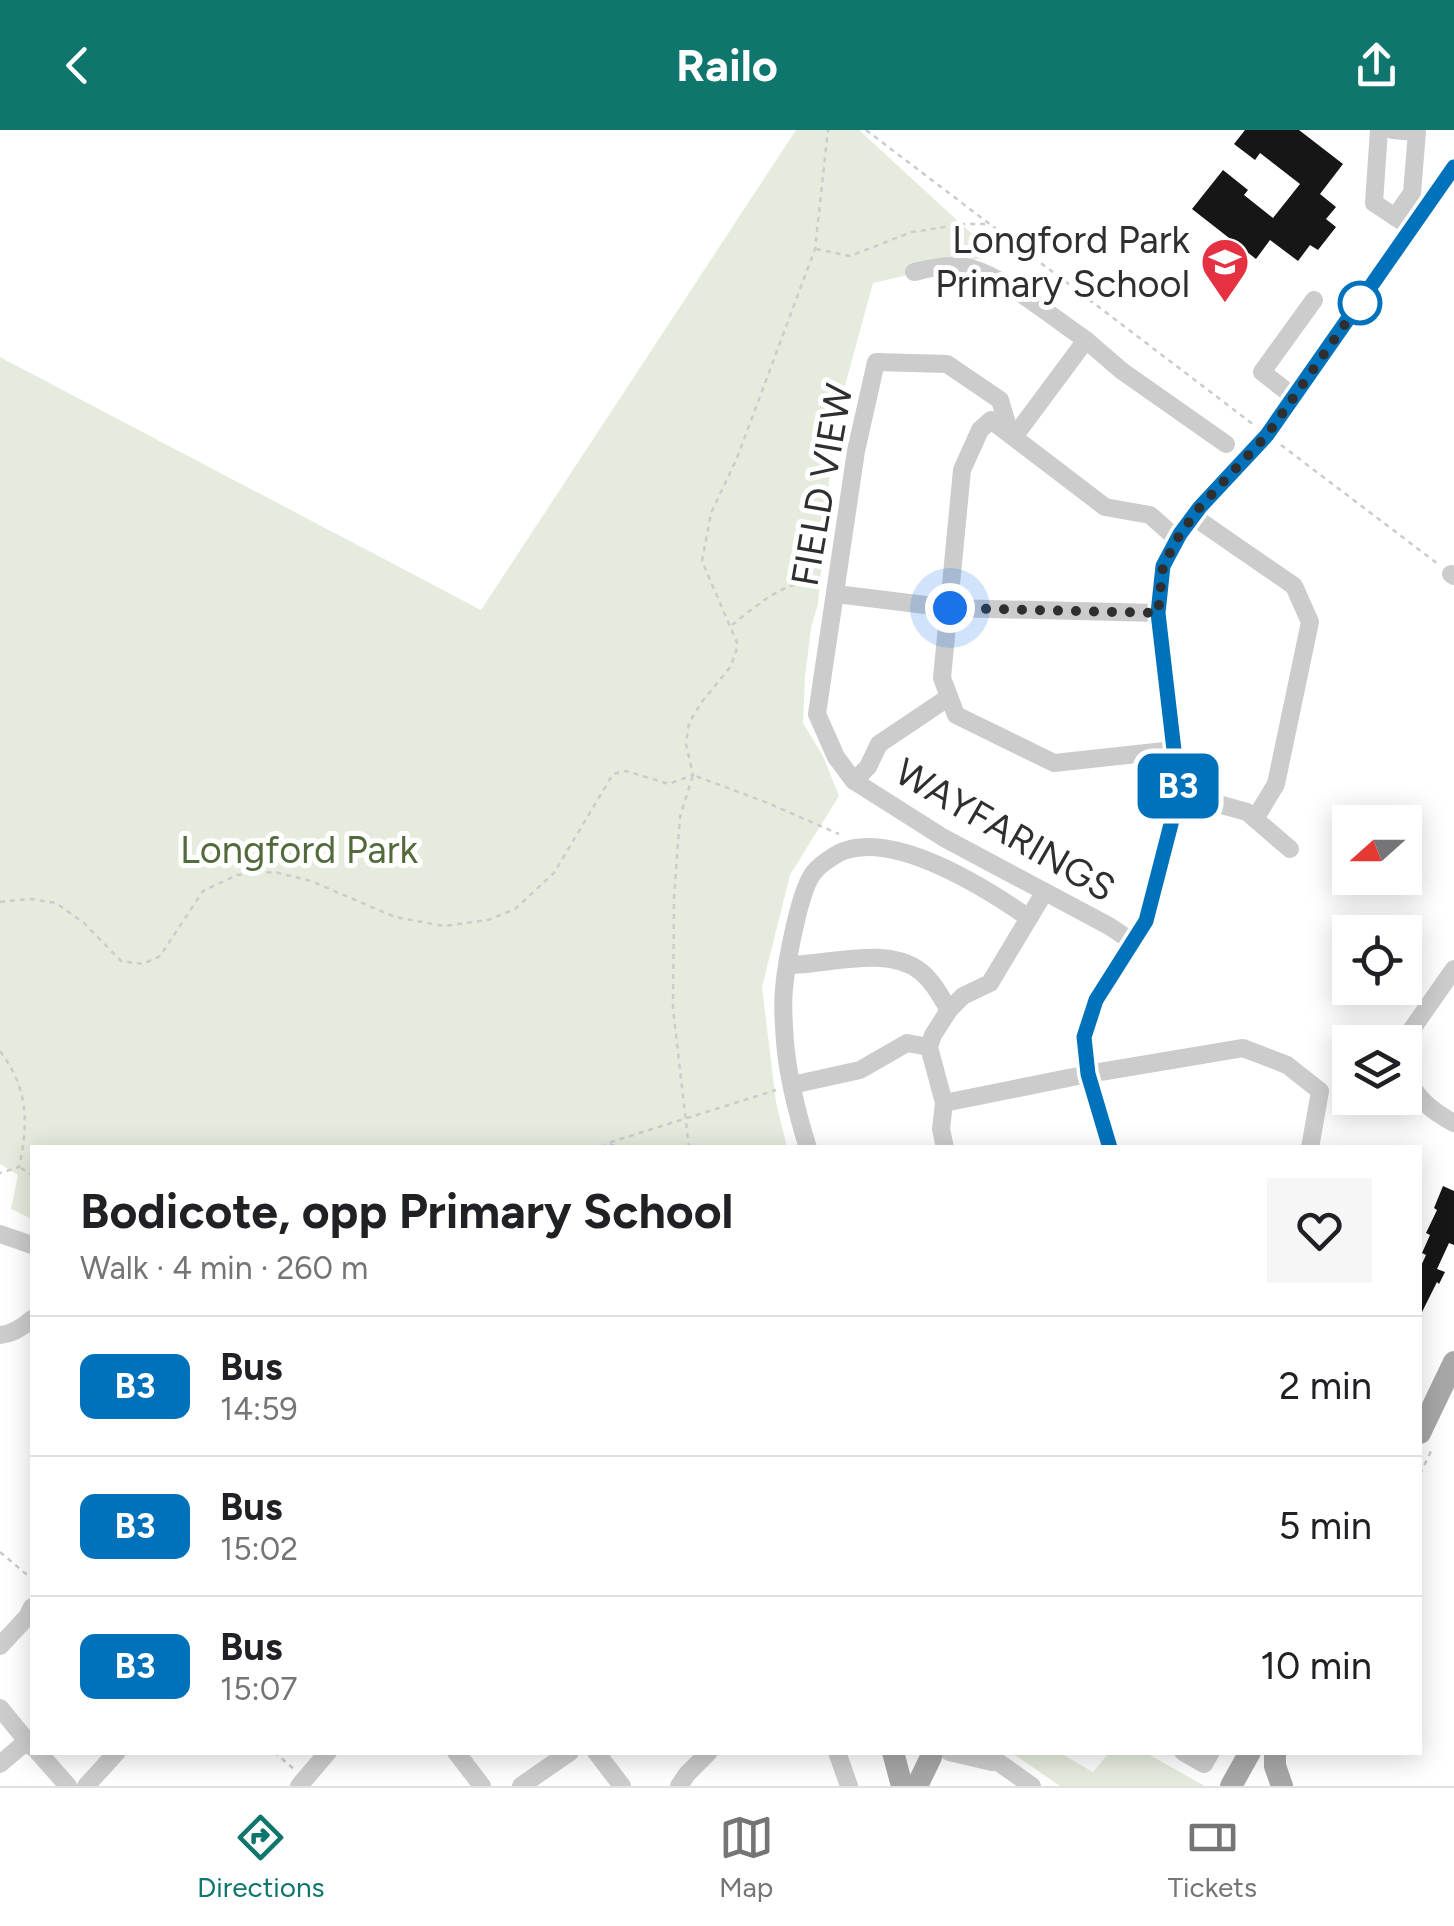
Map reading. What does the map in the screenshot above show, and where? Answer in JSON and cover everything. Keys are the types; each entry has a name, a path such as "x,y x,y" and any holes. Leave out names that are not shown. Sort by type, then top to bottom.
{"main road":[{"path":"1422,1429 1454,1362"},
{"path":"895,1755 902,1786"},
{"path":"917,1786 938,1755"},
{"path":"1231,1786 1248,1755"},
{"path":"1275,1755 1282,1786"}],"street":[{"path":"1379,130 1374,203 1412,228"},
{"path":"1392,130 1417,132 1412,193 1394,216"},
{"path":"1109,1145 1088,1074 1084,1037 1096,1000 1146,921 1179,793 1158,613 1163,566 1176,539 1200,507 1267,435 1294,398 1454,167"},
{"path":"914,272 945,266 968,267 998,280 1226,444"},
{"path":"1294,398 1262,372 1314,300"},
{"path":"1012,436 1086,340"},
{"name":"FIELD VIEW","path":"854,781 836,757 817,714 856,451 876,362 946,364 1000,400 1012,436"},
{"path":"1174,750 1054,763 956,715 942,678 962,470 980,430 992,420 1105,507 1150,514 1176,539"},
{"path":"1194,517 1294,586 1310,622 1276,784 1255,818"},
{"path":"837,588 950,608 1158,613"},
{"name":"WAYFARINGS","path":"949,697 879,744 868,767 854,781 944,838 1133,942"},
{"path":"1179,793 1247,812 1290,850"},
{"path":"807,1145 793,1098 785,1044 784,989 800,900 813,872 845,850 878,847 919,856 1030,918"},
{"path":"944,1145 944,1103 929,1048 933,1035 963,996 990,983 1044,893"},
{"path":"788,965 852,958 889,959 919,970 949,1010"},
{"path":"1414,1025 1454,969"},
{"path":"792,1085 860,1070 907,1043 929,1048"},
{"path":"944,1103 1242,1048 1287,1065 1320,1091 1311,1145"},
{"path":"1422,1101 1454,1123"},
{"path":"0,1234 30,1245"},
{"path":"0,1335 29,1328"},
{"path":"0,1646 30,1611"},
{"path":"0,1708 30,1745"},
{"path":"0,1764 30,1748"},
{"path":"39,1755 68,1786"},
{"path":"86,1786 114,1755"},
{"path":"302,1782 325,1755"},
{"path":"458,1755 482,1786"},
{"path":"521,1786 566,1755"},
{"path":"598,1755 622,1786"},
{"path":"679,1786 706,1755"},
{"path":"838,1755 849,1786"},
{"path":"898,1755 914,1761 935,1755"},
{"path":"952,1755 991,1758 1032,1786"},
{"path":"1188,1755 1204,1764 1209,1755"}],"path":[{"path":"689,1145 673,1008 674,897 680,817 694,775 686,744 689,723 731,666 738,646 702,561 711,512 737,458 815,249 828,130"},
{"path":"866,130 1453,575"},
{"path":"815,249 850,256 912,232 988,224"},
{"path":"731,626 770,596 808,580 837,588"},
{"path":"0,902 30,899 56,903 84,923 121,961 143,964 160,956 204,892 237,875 274,872 310,881 395,917 444,926 488,920 515,909 554,874 613,774 626,771 670,784 694,775 839,834 845,850"},
{"path":"0,1051 10,1064 25,1105 26,1137 19,1166"},
{"path":"606,1145 792,1085"},
{"path":"608,1143 612,1145"},
{"path":"0,1173 19,1166"},
{"path":"19,1166 30,1173"},
{"path":"0,1552 30,1578"},
{"path":"277,1755 302,1782"}],"green space":[{"name":"Longford Park","path":"796,130 859,130 995,255 873,283 840,404 818,604 805,677 803,723 823,756 839,796 790,875 762,987 776,1102 787,1145 30,1145 30,1218 11,1209 18,1175 0,1164 0,357 481,610"},
{"path":"1015,1755 1063,1755 1093,1772 1107,1755 1150,1755 1205,1786 1060,1786"}],"building":[{"path":"1245,130 1299,130 1343,164 1320,194 1336,207 1326,219 1336,227 1318,250 1310,245 1298,261 1270,240 1256,259 1192,209 1223,170 1248,190 1244,195 1273,218 1300,184 1260,153 1255,160 1234,144"},
{"path":"1443,1186 1454,1191 1454,1245 1449,1243 1437,1269 1445,1272 1422,1312 1422,1264 1426,1255 1422,1253 1437,1210 1434,1208"}],"bus line":[{"name":"B3","path":"1109,1145 1088,1074 1084,1037 1096,1000 1146,921 1179,793 1158,613 1163,566 1200,507 1267,435 1454,167"}],"place":[{"name":"Longford Park Primary School","path":"1225,304"}],"route":[{"path":"950,608 1158,613 1163,566 1180,534 1267,435 1360,303"}]}
